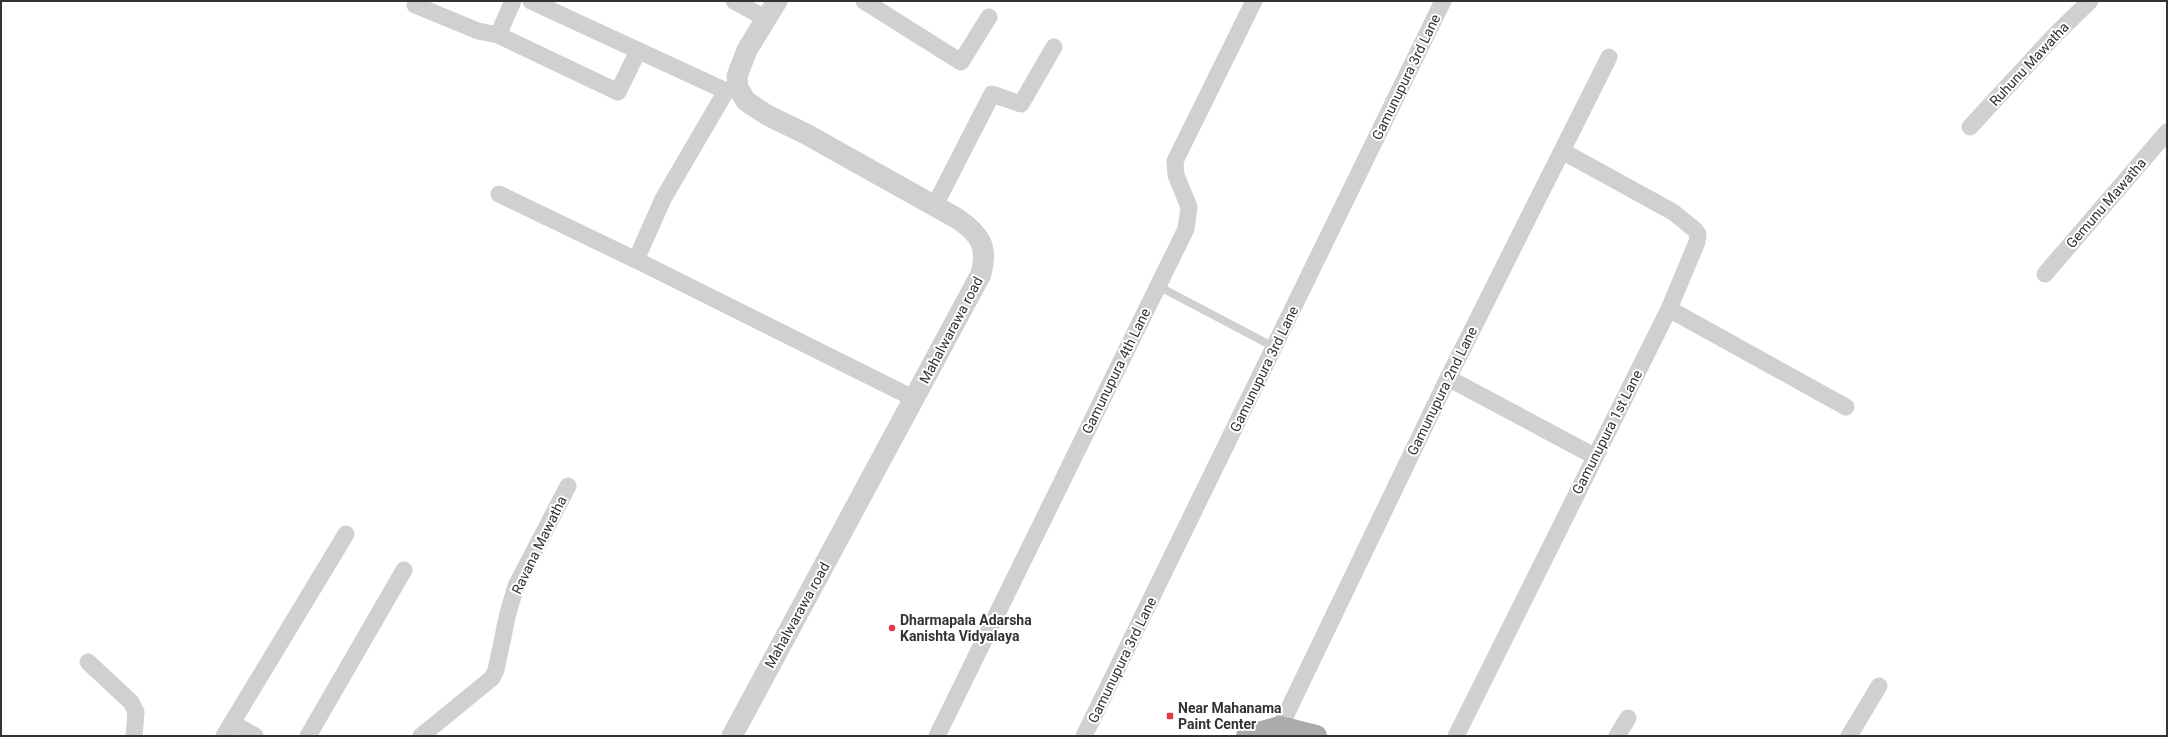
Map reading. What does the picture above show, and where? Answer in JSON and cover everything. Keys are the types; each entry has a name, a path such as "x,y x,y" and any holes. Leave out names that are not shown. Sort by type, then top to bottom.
{"main road":[{"path":"1247,736 1280,727 1316,736"}],"street":[{"path":"498,35 513,1"},
{"path":"531,1 638,51 732,90"},
{"path":"734,1 765,18"},
{"path":"636,260 663,199 732,90 747,50 765,18 777,1"},
{"path":"864,1 961,62 989,17"},
{"name":"Gamunupura 4th Lane","path":"937,736 1186,229 1189,207 1176,175 1175,161 1254,1"},
{"name":"Gamunupura 3rd Lane","path":"1084,736 1443,1"},
{"name":"Ruhunu Mawatha","path":"1970,128 2055,35 2090,1"},
{"path":"415,5 478,30 498,35 618,92 638,51"},
{"path":"935,205 992,94 1021,104 1054,47"},
{"name":"Gamunupura 2nd Lane","path":"1280,727 1448,378 1609,57"},
{"name":"Mahalwarawa road","path":"732,90 767,115 806,134 935,205 973,229 980,239 984,260 981,274 915,399 732,736"},
{"name":"Gemunu Mawatha","path":"2045,274 2167,132"},
{"name":"Gamunupura 1st Lane","path":"1456,736 1594,456 1669,309 1697,242 1698,234 1695,230 1673,212 1562,151"},
{"path":"499,194 636,260 915,399"},
{"path":"1669,309 1846,407"},
{"path":"1448,378 1594,456"},
{"name":"Ravana Mawatha","path":"421,736 492,678 496,670 508,613 516,586 568,486"},
{"path":"255,736 228,729 346,534"},
{"path":"308,736 404,570"},
{"path":"88,662 131,702 136,712 134,736"},
{"path":"1849,736 1879,686"},
{"path":"1617,736 1628,718"}],"lane":[{"path":"1158,286 1274,347"}],"place":[{"name":"Dharmapala Adarsha Kanishta Vidyalaya","path":"892,628"},
{"name":"Near Mahanama Paint Center","path":"1170,716"}]}
